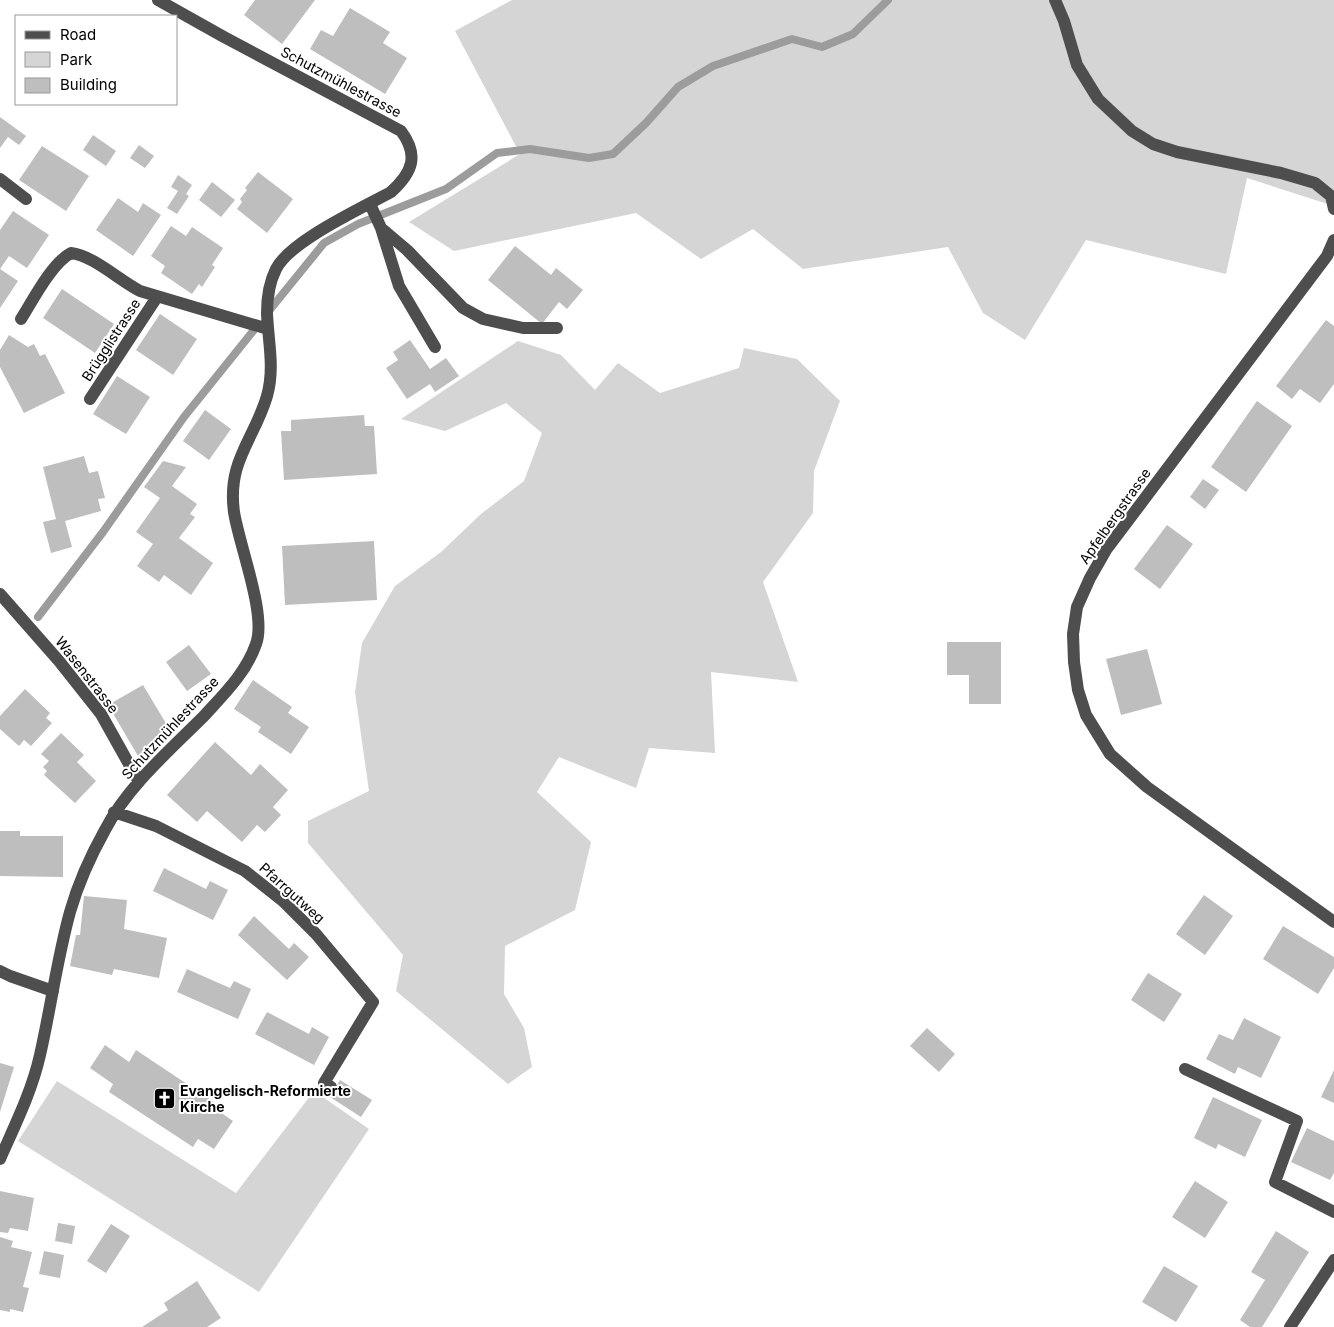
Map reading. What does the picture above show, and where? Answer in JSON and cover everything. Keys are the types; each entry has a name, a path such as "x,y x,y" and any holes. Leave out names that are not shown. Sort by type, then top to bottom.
{"street":[{"name":"Schutzmühlestrasse","path":"0,1159 23,1107 40,1057 70,911 81,880 114,812 139,782 227,692 241,672 258,641 259,626 255,600 235,515 232,490 234,473 267,398 272,358 268,329 267,302 269,287 277,268 286,255 301,243 371,207 391,192 401,183 412,160 411,148 401,130 158,0"},
{"path":"1055,0 1064,21 1077,65 1098,99 1132,131 1153,144 1177,152 1299,177 1315,183 1331,196 1334,209"},
{"path":"0,179 26,199"},
{"path":"371,207 381,228 399,286 435,348"},
{"path":"381,228 407,250 463,308 484,319 523,328 557,328"},
{"name":"Apfelbergstrasse","path":"1334,240 1327,256 1106,550 1090,578 1078,607 1073,634 1078,690 1086,715 1110,754 1147,787 1334,922"},
{"name":"Brügglistrasse","path":"20,319 56,265 71,253 86,257 124,283 157,296 268,329"},
{"name":"Brügglistrasse","path":"90,399 157,296"},
{"name":"Wasenstrasse","path":"0,594 59,661 101,714 139,782"},
{"name":"Pfarrgutweg","path":"114,812 156,826 245,870 283,901 316,934 373,1002 324,1084 331,1087"},
{"path":"0,972 53,991"},
{"path":"1185,1069 1296,1121 1275,1182 1334,1212"},
{"path":"1290,1327 1334,1260"}],"green space":[{"path":"512,0 1334,0 1334,206 1247,178 1226,274 1086,240 1025,340 983,313 948,247 803,269 753,229 701,259 636,213 454,251 409,222 520,154 455,31"},
{"path":"518,341 561,355 595,390 618,363 660,393 739,368 744,348 797,359 840,401 814,471 813,513 763,582 798,682 711,672 715,753 649,748 636,788 559,757 537,792 591,842 575,910 505,946 504,994 524,1028 532,1067 508,1084 396,991 403,955 308,843 308,821 369,791 355,692 362,643 395,586 441,552 481,514 524,481 542,433 506,403 445,431 401,419"},
{"path":"57,1081 236,1193 314,1091 369,1129 259,1292 18,1141"}],"building":[{"path":"255,0 315,0 282,44 244,15"},
{"path":"350,8 390,32 383,43 407,58 385,94 310,49 321,30 333,36"},
{"path":"0,117 26,136 19,145 8,137 0,148"},
{"path":"93,135 116,151 106,166 83,150"},
{"path":"139,145 154,156 145,168 130,158"},
{"path":"42,146 89,176 66,211 19,180"},
{"path":"258,172 293,199 267,233 237,209 242,202 240,199 247,190 245,188"},
{"path":"178,175 192,185 186,194 189,196 177,214 167,208 178,191 171,187"},
{"path":"212,182 235,200 221,217 199,200"},
{"path":"118,198 138,212 143,203 161,215 133,256 96,230"},
{"path":"13,211 49,235 27,268 9,256 0,269 0,230"},
{"path":"171,226 186,236 192,227 223,248 212,265 215,267 202,287 199,284 192,294 161,273 165,266 151,256"},
{"path":"515,246 551,275 556,268 583,290 567,309 559,302 542,324 488,280"},
{"path":"0,269 18,281 0,308"},
{"path":"62,289 114,324 95,353 43,318"},
{"path":"160,314 197,339 173,375 136,350"},
{"path":"1326,320 1334,326 1334,384 1320,403 1300,389 1292,399 1276,386"},
{"path":"9,335 28,347 34,344 40,356 45,354 65,393 24,413 0,367 0,350"},
{"path":"410,340 430,369 446,358 459,376 435,392 430,384 407,399 386,368 398,360 393,352"},
{"path":"117,376 150,397 126,434 93,414"},
{"path":"1257,401 1292,426 1246,492 1211,467"},
{"path":"205,410 231,429 209,460 183,441"},
{"path":"364,415 365,426 374,426 377,474 284,480 281,431 291,431 291,420"},
{"path":"84,456 89,473 98,471 105,498 98,499 101,511 65,521 72,547 51,553 43,522 56,519 43,467"},
{"path":"163,461 186,467 172,486 197,504 190,514 195,517 179,538 213,563 191,595 164,575 159,582 137,566 153,544 136,532 160,498 144,487"},
{"path":"1203,479 1219,490 1205,509 1190,497"},
{"path":"1167,525 1193,544 1160,589 1134,569"},
{"path":"374,541 377,600 285,605 282,546"},
{"path":"947,642 1001,642 1001,704 969,704 969,675 947,675"},
{"path":"189,645 211,674 187,691 166,662"},
{"path":"1147,649 1162,704 1121,715 1106,659"},
{"path":"253,680 292,707 288,713 309,727 291,754 258,732 261,727 234,709"},
{"path":"143,685 173,735 138,756 108,705"},
{"path":"25,689 50,713 46,718 52,723 31,746 24,740 19,746 0,729 0,716"},
{"path":"61,733 84,755 77,762 96,781 75,803 44,775 47,771 43,767 49,761 41,754"},
{"path":"215,742 251,775 260,764 288,790 273,807 281,815 265,832 257,825 242,842 207,811 197,822 167,795"},
{"path":"0,831 20,831 20,836 63,836 63,877 0,876"},
{"path":"164,868 206,889 210,881 228,890 213,920 153,891"},
{"path":"1204,895 1233,916 1205,955 1176,934"},
{"path":"84,896 127,900 124,929 167,938 159,978 114,969 112,975 70,966 76,935 80,935"},
{"path":"254,916 289,949 294,943 309,957 287,980 238,935"},
{"path":"1283,926 1334,957 1334,968 1318,994 1263,959"},
{"path":"187,969 230,988 234,981 251,989 238,1019 177,992"},
{"path":"1148,973 1182,994 1164,1022 1131,1000"},
{"path":"267,1012 309,1034 312,1027 329,1037 314,1065 255,1034"},
{"path":"1244,1018 1281,1037 1261,1078 1238,1067 1235,1074 1206,1059 1219,1034 1233,1040"},
{"path":"927,1028 955,1054 939,1072 910,1046"},
{"name":"Evangelisch-Reformierte Kirche","path":"105,1045 129,1062 136,1050 220,1106 217,1110 233,1121 214,1149 198,1139 193,1147 109,1092 113,1084 90,1068"},
{"path":"0,1063 14,1067 0,1112"},
{"path":"1334,1070 1334,1103 1321,1097"},
{"path":"340,1080 372,1100 361,1117 330,1097"},
{"path":"1213,1097 1262,1120 1245,1157 1218,1144 1216,1149 1194,1138"},
{"path":"1307,1128 1334,1141 1334,1173 1330,1180 1291,1162"},
{"path":"1195,1181 1228,1202 1205,1238 1172,1217"},
{"path":"0,1191 34,1198 28,1231 10,1228 8,1233 0,1232"},
{"path":"58,1223 75,1226 72,1244 55,1241"},
{"path":"111,1224 130,1236 106,1273 87,1261"},
{"path":"1276,1231 1309,1252 1262,1327 1250,1327 1240,1320 1265,1280 1251,1272"},
{"path":"0,1237 13,1241 11,1247 32,1252 23,1287 29,1288 23,1312 10,1309 10,1312 0,1310"},
{"path":"44,1251 64,1255 60,1278 39,1274"},
{"path":"1164,1266 1198,1286 1176,1322 1142,1302"},
{"path":"197,1281 221,1318 207,1327 142,1327 168,1310 164,1303"}],"waterway":[{"path":"268,312 324,243 358,224 446,189 497,153 530,149 589,158 613,154 646,123 678,87 713,66 792,39 822,47 853,34 888,0"},
{"path":"38,617 103,532 184,417 258,325"}],"place":[{"name":"Evangelisch-Reformierte Kirche","path":"164,1099"}]}
